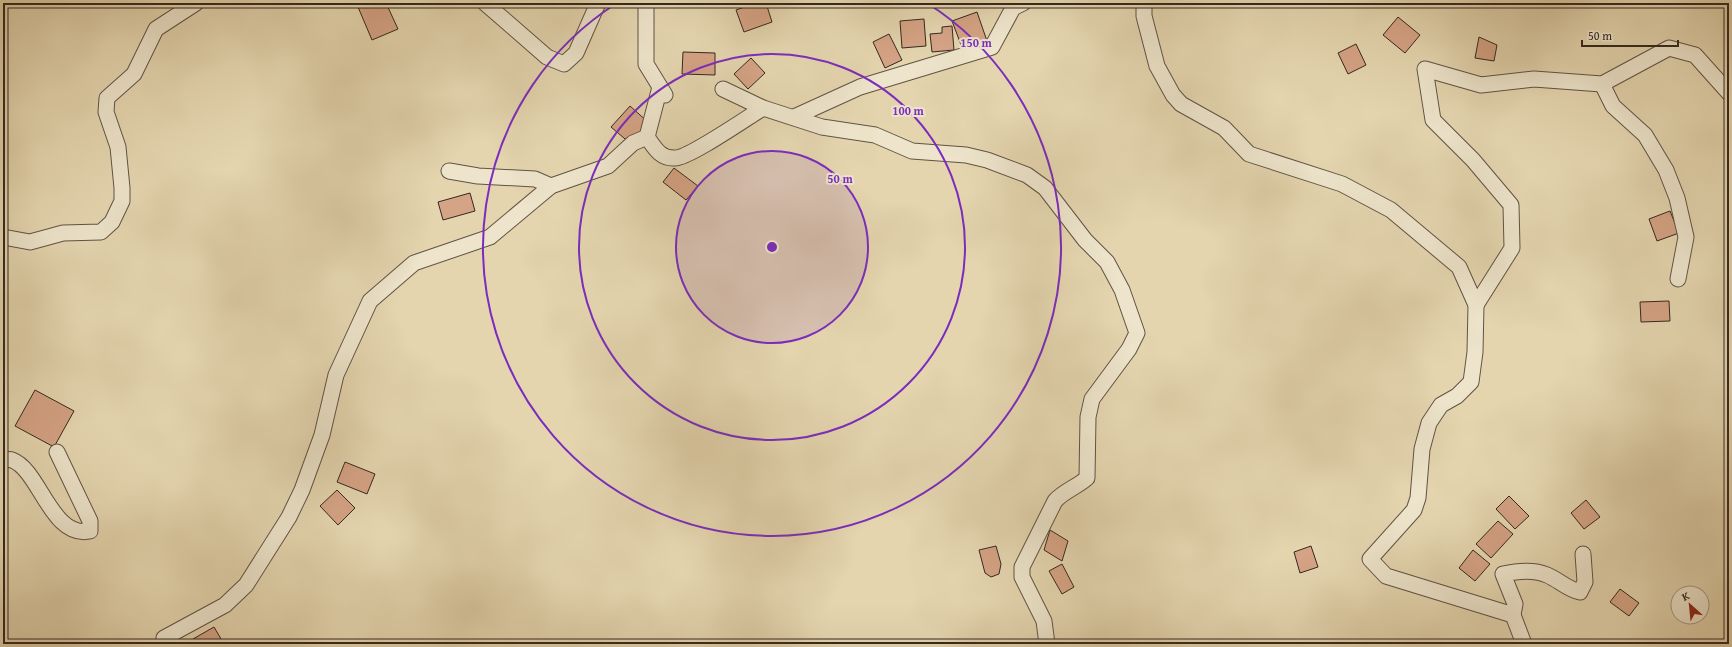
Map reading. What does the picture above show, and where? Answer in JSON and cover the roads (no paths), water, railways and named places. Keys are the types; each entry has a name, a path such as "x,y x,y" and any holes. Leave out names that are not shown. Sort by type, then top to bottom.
{"street":[{"path":"3,237 30,242 63,233 101,232 112,222 122,201 122,188 118,146 106,112 107,98 134,74 156,29 196,3"},
{"path":"485,3 547,58 564,64 576,54 598,3"},
{"path":"164,638 225,605 246,585 289,517 302,490 322,435 336,375 370,301 414,263 490,237 551,186 608,166 634,143 647,136 663,92 646,64 646,3"},
{"path":"794,117 860,87 992,47 1013,8 1023,3"},
{"path":"1144,3 1144,16 1157,66 1173,95 1181,104 1224,128 1249,154 1342,184 1390,210 1459,266 1476,305 1475,352 1470,382 1457,396 1441,405 1429,423 1422,449 1418,498 1414,510 1370,559 1386,576 1513,614"},
{"path":"1476,305 1512,248 1511,205 1473,160 1433,120 1425,69 1481,85 1534,80 1602,84 1669,48 1694,55 1729,93"},
{"path":"1602,84 1613,106 1645,135 1666,170 1677,198 1686,237 1678,279"},
{"path":"723,88 763,108 822,127 875,135 912,151 966,155 987,160 1027,175 1045,188 1084,240 1108,262 1122,290 1137,333 1129,349 1092,399 1088,417 1087,478 1080,484 1062,493 1055,501 1022,567 1022,577 1044,621 1047,644"},
{"path":"647,136 659,154 675,158 692,152 763,108"},
{"path":"449,171 478,176 535,179 551,186"},
{"path":"3,460 12,460 23,468 56,515 73,529 84,532 90,531 90,521 57,452"},
{"path":"1524,644 1513,614 1515,604 1503,574 1519,570 1546,574 1571,590 1580,592 1585,582 1583,554"}]}
